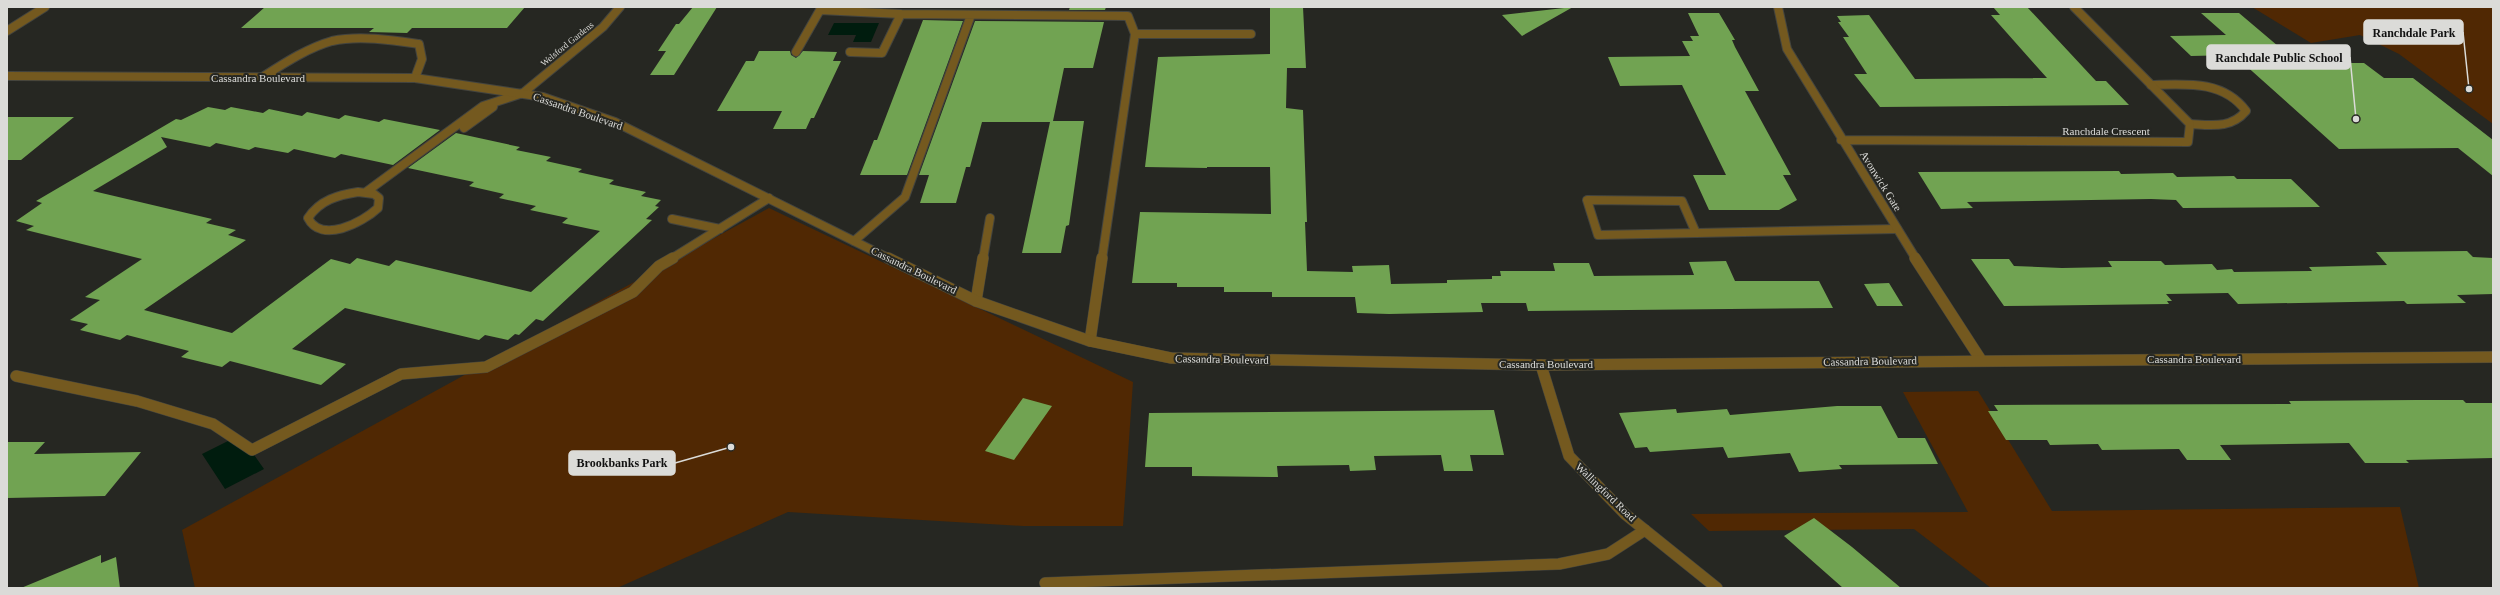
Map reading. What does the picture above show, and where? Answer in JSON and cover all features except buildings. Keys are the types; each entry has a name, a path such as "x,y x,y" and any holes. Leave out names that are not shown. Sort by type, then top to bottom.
{"street":[{"path":"7,31 45,7"},
{"name":"Welsford Gardens","path":"523,93 603,27 620,7"},
{"name":"Avonwick Gate","path":"1778,7 1787,50 1841,140 1981,360"},
{"path":"2074,7 2151,85 2190,124 2227,125 2240,119 2246,111 2240,100 2216,87 2151,85"},
{"path":"796,52 820,9 901,14 1128,16 1135,34 1090,341"},
{"path":"850,52 882,53 901,14"},
{"path":"854,241 905,197 971,15"},
{"path":"1135,34 1251,34"},
{"path":"261,78 311,49 334,41 387,41 419,44 422,59 415,78"},
{"name":"Cassandra Boulevard","path":"7,76 415,78 543,97 616,122 976,301 1090,341 1171,358 1541,365 1981,360 2493,357"},
{"path":"370,193 378,198 378,208 366,219 355,224 332,230 314,227 309,223 308,218 311,212 326,201 347,193 370,193 493,107 495,101 523,93"},
{"name":"Ranchdale Crescent","path":"1841,140 2188,142 2190,124"},
{"path":"16,376 137,401 212,424 252,450 401,374 486,367 633,292 659,266 769,198"},
{"path":"1696,234 1682,201 1587,200 1598,235 1696,234 1897,229"},
{"path":"976,301 990,218"},
{"path":"672,219 720,229"},
{"name":"Wallingford Road","path":"1541,365 1569,456 1625,514 1717,588"},
{"path":"1045,583 1559,564 1608,554 1645,530"}],"shaded area":[{"path":"2252,7 2493,7 2493,124 2399,54 2360,35 2311,43"},
{"path":"834,23 879,23 871,42 853,42 856,35 828,35"},
{"path":"769,208 1133,382 1123,526 1023,526 788,512 617,588 195,588 182,530"},
{"path":"1978,391 2052,511 2400,507 2419,588 1991,588 1914,529 1709,531 1691,514 1968,512 1903,392"},
{"path":"240,435 264,469 225,489 202,454"}],"place":[{"name":"Ranchdale Park","path":"2469,89"},
{"name":"Ranchdale Public School","path":"2356,119"},
{"name":"Brookbanks Park","path":"731,447"}]}
